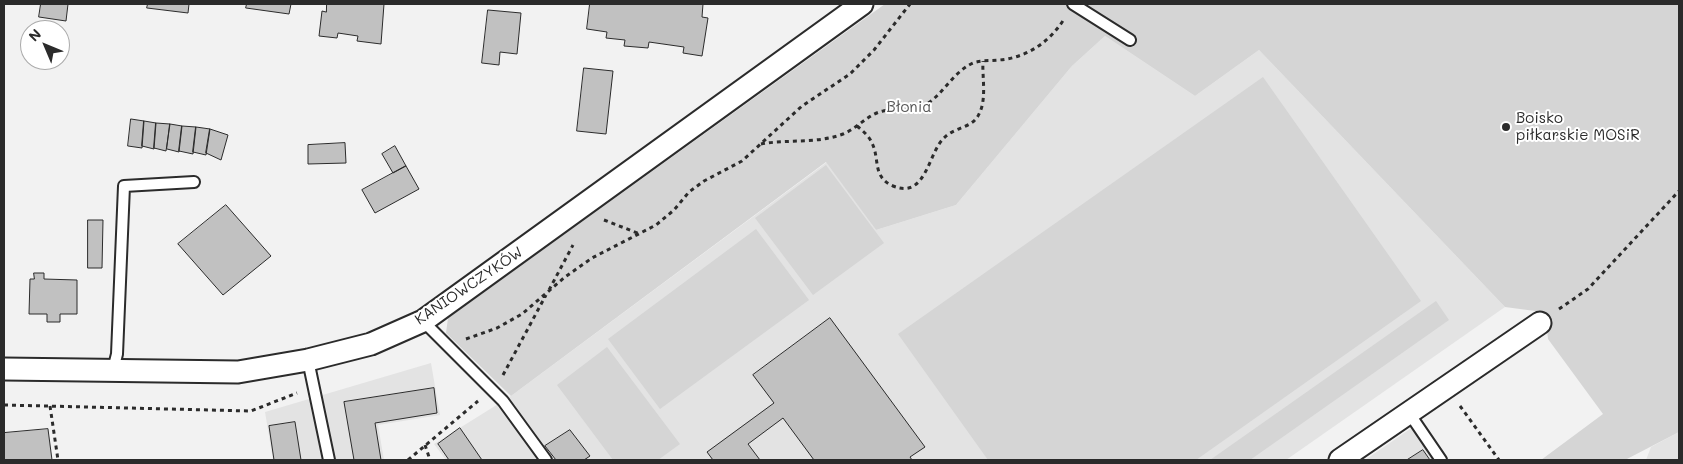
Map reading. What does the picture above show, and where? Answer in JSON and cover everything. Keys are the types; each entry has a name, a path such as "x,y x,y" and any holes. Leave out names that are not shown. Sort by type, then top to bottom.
{"street":[{"name":"KANIOWCZYKÓW","path":"4,369 238,372 308,360 371,344 422,321 862,4"},
{"path":"1340,460 1540,323"}],"lane":[{"path":"1073,4 1130,40"},
{"path":"113,370 117,354 124,186 194,182"},
{"path":"422,321 503,401 546,460"},
{"path":"308,360 329,460"},
{"path":"1409,412 1441,460"}],"path":[{"path":"446,344 476,337 522,314 592,258 656,225 704,181 742,161 802,106 850,74 874,50 910,4"},
{"path":"760,144 784,140 829,138 845,133 871,115 884,110 905,110 920,107 933,100 953,76 964,68 983,60 1018,57 1035,49 1050,37 1066,16"},
{"path":"857,126 873,145 875,165 878,173 884,180 893,186 904,188 914,185 927,173 932,155 944,138 953,130 971,124 978,116 983,100 983,60"},
{"path":"1540,323 1588,289 1679,192"},
{"path":"598,218 641,234"},
{"path":"408,460 499,383 508,362 577,238"},
{"path":"1446,387 1499,460"},
{"path":"50,406 58,460"},
{"path":"426,445 430,460"}],"shaded area":[{"path":"1105,36 1195,96 1259,50 1505,307 1286,460 446,460 434,444 511,396 827,162 876,230 956,205 1072,66"},
{"path":"431,363 440,415 378,425 384,460 273,460 265,412"},
{"path":"1413,427 1436,460 1365,460"},
{"path":"1679,432 1679,460 1646,460 1651,447"}],"green space":[{"name":"Błonia","path":"885,4 1679,4 1679,432 1625,460 1541,460 1603,414 1548,339 1547,329 1535,311 1505,307 1259,50 1195,96 1105,36 1072,66 956,205 876,230 826,162 511,396 446,333 448,318"},
{"path":"1263,77 1421,301 1196,460 988,460 898,334"},
{"path":"826,165 884,243 813,295 755,218"},
{"path":"756,229 809,300 660,409 608,339"},
{"path":"1436,301 1449,320 1250,460 1210,460"},
{"path":"607,347 680,444 658,460 613,460 557,385"}],"building":[{"path":"41,4 68,4 66,20 39,17"},
{"path":"148,4 189,4 188,13 147,8"},
{"path":"247,4 291,4 289,14 246,8"},
{"path":"327,4 384,4 381,44 357,41 358,36 338,33 337,38 319,36 322,11 326,12"},
{"path":"590,4 703,4 702,17 708,18 702,56 683,53 684,47 649,42 648,48 624,46 625,40 606,38 607,32 587,29"},
{"path":"488,10 521,13 517,54 500,52 499,65 482,63"},
{"path":"584,68 613,71 606,134 577,131"},
{"path":"131,119 144,121 142,148 128,146"},
{"path":"144,121 156,123 154,149 142,146"},
{"path":"156,123 170,124 166,151 154,148"},
{"path":"170,124 182,126 179,152 167,149"},
{"path":"182,126 196,127 193,154 179,151"},
{"path":"196,127 210,129 206,155 193,152"},
{"path":"210,129 228,135 221,160 206,153"},
{"path":"345,143 346,163 308,164 308,145"},
{"path":"395,146 406,166 393,173 382,154"},
{"path":"406,166 419,189 375,213 362,190"},
{"path":"226,205 271,256 223,295 178,244"},
{"path":"88,220 103,220 102,268 88,268"},
{"path":"34,273 44,273 44,279 77,280 77,314 60,314 60,322 47,322 47,314 29,314 30,279 34,279"},
{"path":"830,318 925,447 910,457 912,460 814,460 783,418 748,444 760,460 713,460 707,452 774,403 753,375"},
{"path":"434,388 437,413 375,423 381,460 354,460 344,402"},
{"path":"295,422 301,460 274,460 269,426"},
{"path":"460,428 482,460 449,460 438,444"},
{"path":"48,429 52,460 4,460 4,433"},
{"path":"570,430 590,456 584,460 556,460 545,446"},
{"path":"1423,450 1430,460 1407,460"}],"place":[{"name":"Boisko piłkarskie MOSiR","path":"1506,127"}]}
